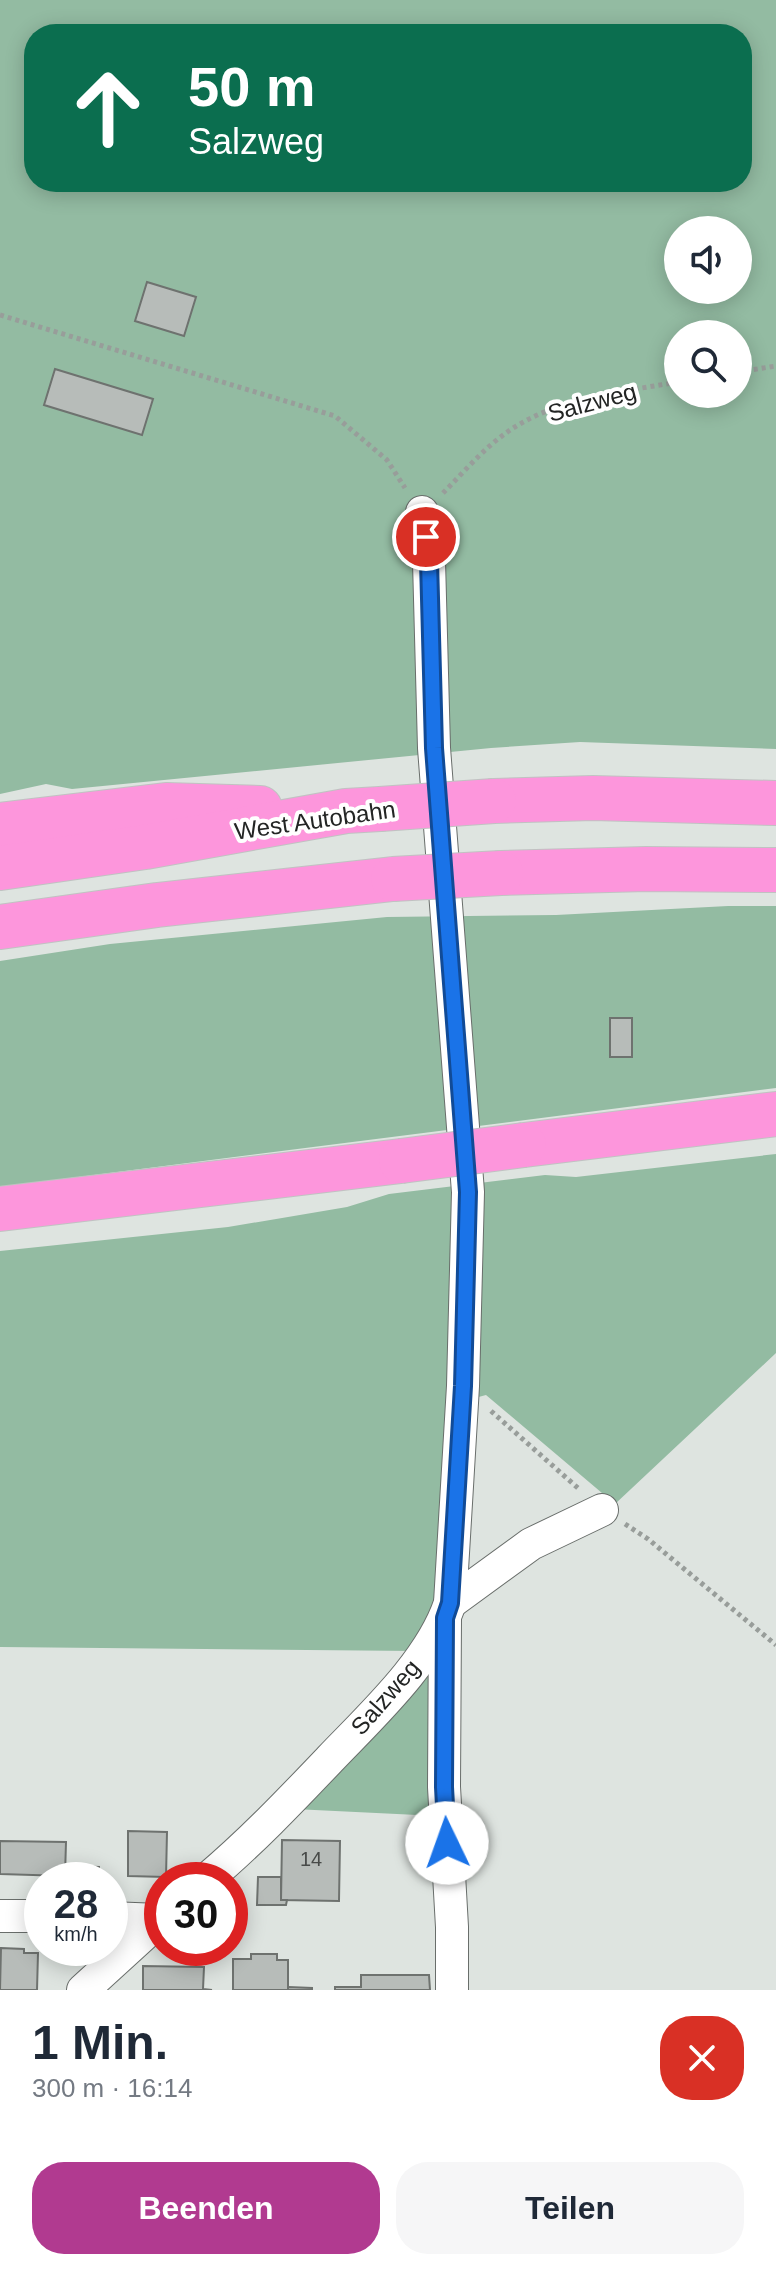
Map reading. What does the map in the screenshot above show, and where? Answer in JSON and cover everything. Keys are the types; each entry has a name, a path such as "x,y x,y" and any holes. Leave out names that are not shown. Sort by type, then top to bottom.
{"highway":[{"name":"West Autobahn","path":"0,868 363,810 593,798 776,803"},
{"path":"0,825 166,805 363,810"},
{"path":"0,927 157,905 393,879 646,869 776,870"},
{"path":"0,1209 776,1114"}],"street":[{"path":"422,512 429,561 434,748 468,1192 463,1386 448,1610 444,1787 452,1927 452,1990"},
{"path":"448,1610 531,1544 602,1510"},
{"name":"Salzweg","path":"227,1862 387,1699 448,1610"},
{"path":"0,1916 24,1916"},
{"path":"83,1990 144,1934"}],"path":[{"path":"0,315 335,416 387,460 422,512"},
{"path":"752,370 776,366"},
{"name":"Salzweg","path":"422,512 506,432 553,409 664,384"}],"green space":[{"path":"0,0 776,0 776,749 580,742 72,789 46,784 0,794"},
{"path":"776,906 776,1088 0,1187 0,961 110,944 387,917 556,915"},
{"path":"776,1154 776,1353 615,1504 486,1395 456,1403 441,1590 415,1651 0,1647 0,1251 228,1227 347,1207 389,1194 545,1175 576,1177"},
{"path":"437,1649 438,1816 294,1809"}],"building":[{"path":"147,282 196,297 184,336 135,321"},
{"path":"55,369 153,399 142,435 44,405"},
{"path":"610,1018 632,1018 632,1057 610,1057"},
{"path":"128,1831 167,1832 166,1862 144,1862 144,1876 128,1876"},
{"path":"282,1840 340,1841 339,1901 281,1900"},
{"path":"0,1841 66,1842 65,1862 24,1862 24,1875 0,1874"},
{"path":"258,1877 281,1877 281,1900 287,1900 286,1905 257,1905"},
{"path":"1,1948 24,1949 24,1966 38,1966 37,1990 0,1990"},
{"path":"251,1954 277,1954 277,1960 288,1960 288,1990 233,1990 233,1966 248,1966 248,1959 251,1959"},
{"path":"143,1966 204,1967 203,1989 212,1990 143,1990"},
{"path":"361,1975 429,1975 430,1990 335,1990 335,1987 361,1987"},
{"path":"288,1987 312,1988 312,1990 288,1990"}],"route":[{"path":"426,537 434,748 468,1192 463,1386 450,1603 445,1618 444,1787 447,1843"}]}
